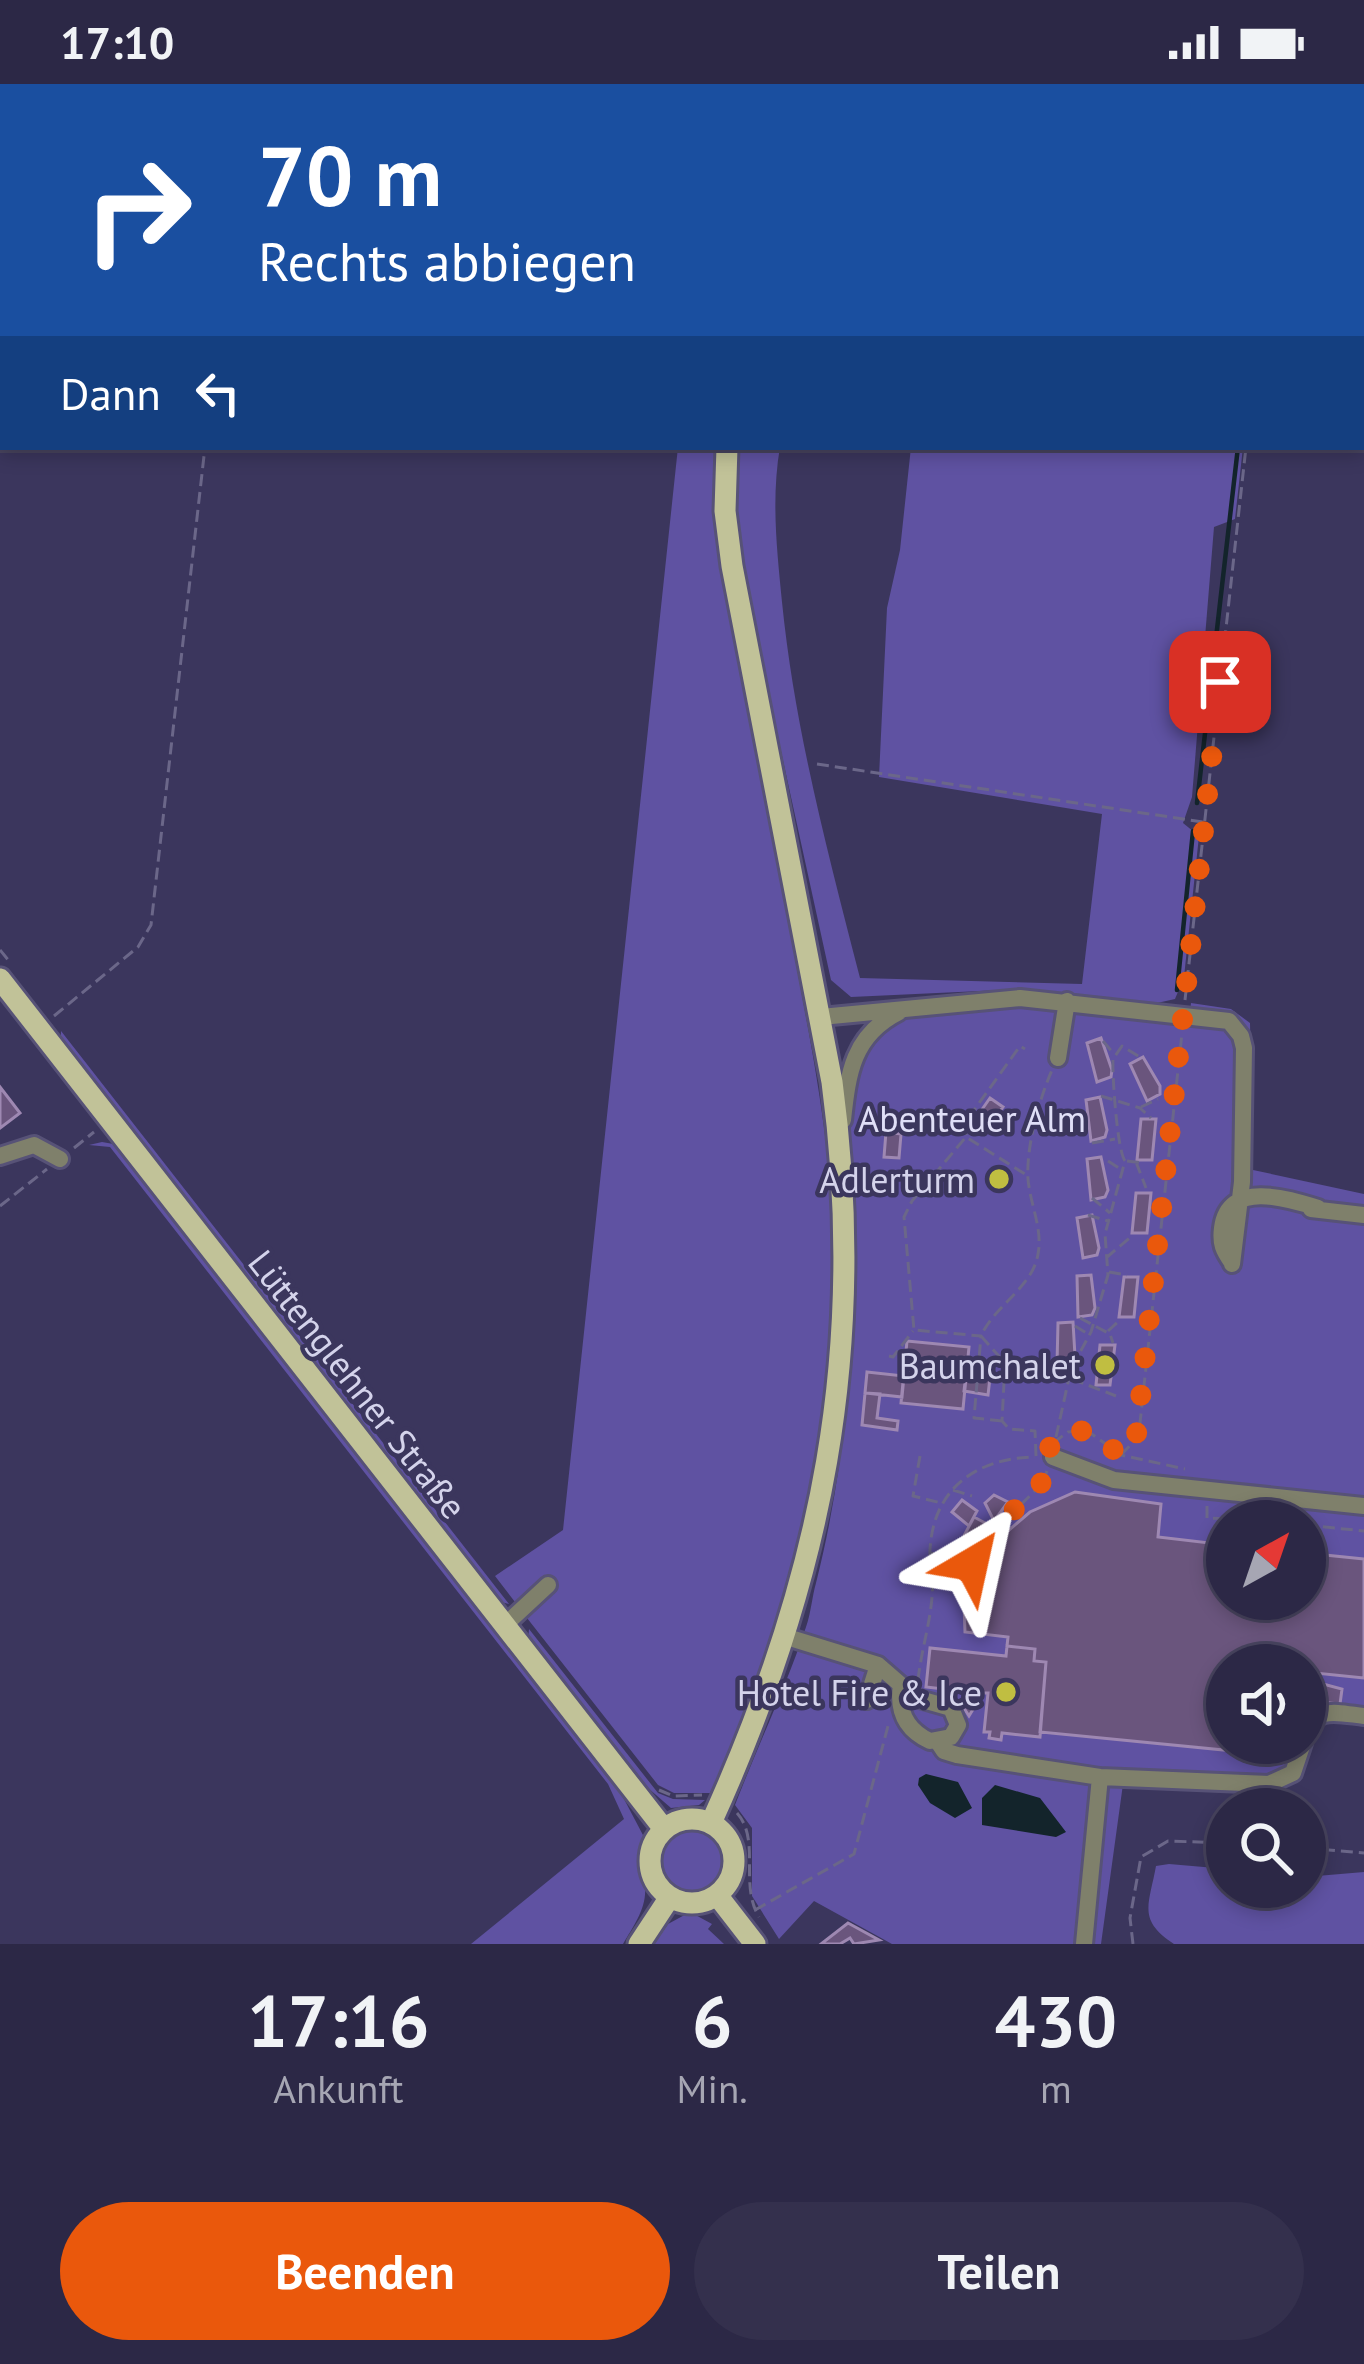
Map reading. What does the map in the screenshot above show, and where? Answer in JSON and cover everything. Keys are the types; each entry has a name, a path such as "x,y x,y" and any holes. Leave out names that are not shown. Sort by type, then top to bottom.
{"main road":[{"path":"716,1813 664,1829 654,1840 649,1863 658,1886 670,1897 694,1903 717,1895 729,1881 734,1857 716,1813 787,1637 813,1537 835,1419 844,1292 840,1145 820,1018 732,566 725,511 727,450"},
{"name":"Lüttenglehner Straße","path":"0,980 664,1829"},
{"path":"717,1895 760,1935"},
{"path":"639,1944 670,1897"}],"street":[{"path":"820,1018 996,999 1067,1001 1221,1018 1241,1036 1239,1198 1232,1264"},
{"path":"1058,1058 1067,1001"},
{"path":"840,1145 847,1082 858,1047 880,1022 908,1007"},
{"path":"0,1156 34,1144 60,1159"},
{"path":"1239,1198 1290,1199 1364,1215"},
{"path":"1048,1454 1114,1480 1364,1506"},
{"path":"505,1624 548,1586"},
{"path":"787,1637 873,1663 916,1698 944,1704 957,1716 955,1732 938,1742"},
{"path":"863,1695 873,1663"},
{"path":"901,1685 892,1716 957,1755 1100,1777 1269,1784 1293,1773 1296,1764"},
{"path":"1326,1713 1364,1716"},
{"path":"1084,1944 1100,1777"}],"path":[{"path":"38,1029 138,947 151,926 205,450"},
{"path":"1121,1455 1136,1439 1140,1423 1246,450"},
{"path":"817,764 1204,823"},
{"path":"1103,1041 1115,1056"},
{"path":"914,1330 904,1217 966,1137 967,1120 1020,1046 1025,1049"},
{"path":"930,1552 979,1567 1001,1523 1042,1483 1072,1369 1089,1335 1107,1271 1109,1222 1125,1161 1117,1138 1120,1120 1114,1099 1118,1083 1112,1067 1122,1046 1143,1059"},
{"path":"1048,1454 1035,1431 974,1418 981,1336 990,1315 1021,1285 1039,1254 1028,1176 1043,1090 1058,1058"},
{"path":"1101,1084 1104,1095 1140,1108 1151,1118"},
{"path":"1140,1108 1158,1099"},
{"path":"0,1206 110,1120"},
{"path":"966,1137 1028,1176"},
{"path":"1092,1143 1117,1138"},
{"path":"1125,1161 1144,1163"},
{"path":"1108,1162 1123,1171"},
{"path":"1136,1162 1146,1188"},
{"path":"1092,1198 1112,1214"},
{"path":"1088,1215 1109,1222"},
{"path":"1105,1259 1133,1235"},
{"path":"1107,1271 1126,1275"},
{"path":"1080,1318 1107,1333 1112,1343"},
{"path":"1107,1333 1121,1319"},
{"path":"1075,1326 1089,1335"},
{"path":"889,1356 914,1330 981,1336 1005,1363 1002,1421"},
{"path":"1060,1365 1072,1369"},
{"path":"1070,1378 1116,1396"},
{"path":"916,1698 933,1591 930,1552 943,1503 968,1473 993,1461 1048,1454 1086,1430 1121,1455 1176,1464 1206,1490 1206,1500"},
{"path":"920,1456 913,1496 943,1503"},
{"path":"993,1461 997,1471"},
{"path":"952,1490 972,1496"},
{"path":"1326,1527 1364,1532"},
{"path":"755,1910 854,1854 892,1716"},
{"path":"716,1813 742,1818 748,1828 747,1900 755,1910 760,1935"},
{"path":"1135,1943 1130,1918 1142,1857 1168,1841 1206,1842"},
{"path":"1326,1850 1364,1852"}],"green space":[{"path":"678,450 717,450 716,523 813,1054 831,1191 835,1285 825,1415 799,1545 760,1672 710,1793 674,1793 658,1785 527,1618 532,1599 515,1602 495,1576 563,1530"},
{"path":"736,450 780,450 776,524 795,698 860,978 1082,984 1102,814 879,777 887,608 900,550 911,450 1243,450 1235,519 1214,527 1192,797 1183,823 1199,836 1184,977 1175,999 1157,1003 1025,989 851,997 831,980 735,523"},
{"name":"Abenteuer Alm","path":"1191,1003 1231,1009 1250,1023 1253,1170 1364,1194 1364,1723 1326,1719 1326,1644 1206,1644 1206,1764 1302,1764 1294,1781 1123,1784 1101,1944 892,1944 814,1901 779,1939 752,1896 752,1828 735,1805 806,1627 833,1503 851,1340 850,1136 858,1073 868,1048 884,1030 913,1016 989,1005 1189,1022"},
{"path":"61,1031 509,1604 497,1601 61,1043"},
{"path":"89,1145 119,1145 614,1780 644,1837 644,1902 623,1944 471,1944 624,1819 608,1784 110,1147"},
{"path":"529,1629 658,1793 673,1799 705,1800 671,1808 633,1775 528,1640"},
{"path":"689,1828 713,1837 722,1861 713,1885 689,1894 665,1885 656,1861 665,1837"},
{"path":"1156,1866 1206,1867 1206,1908 1326,1908 1326,1875 1364,1872 1364,1944 1174,1944 1155,1927 1148,1911"},
{"path":"690,1912 712,1924 708,1929 724,1944 654,1944 668,1924"}],"water":[{"path":"926,1774 958,1782 972,1808 955,1818 930,1803 918,1785"},
{"path":"995,1785 1040,1798 1066,1832 1056,1837 982,1825 982,1798"}],"building":[{"path":"1101,1038 1112,1070 1111,1077 1097,1082 1087,1043"},
{"path":"1143,1057 1160,1086 1160,1094 1147,1101 1130,1064"},
{"path":"0,1087 20,1113 0,1128"},
{"path":"1100,1097 1107,1130 1105,1137 1091,1141 1086,1100"},
{"path":"990,1098 1003,1107 989,1127 976,1118"},
{"path":"1141,1119 1156,1119 1152,1160 1137,1160"},
{"path":"886,1132 901,1134 899,1158 884,1157"},
{"path":"1101,1157 1108,1190 1105,1197 1091,1200 1087,1159"},
{"path":"1136,1193 1151,1193 1147,1233 1132,1233"},
{"path":"1092,1215 1099,1248 1097,1255 1083,1258 1077,1218"},
{"path":"1091,1275 1095,1308 1092,1315 1078,1317 1077,1276"},
{"path":"1124,1277 1138,1277 1134,1317 1119,1317"},
{"path":"1073,1322 1075,1356 1072,1363 1057,1364 1058,1323"},
{"path":"907,1341 969,1347 963,1409 901,1403"},
{"name":"Baumchalet","path":"1100,1345 1115,1345 1110,1385 1096,1385"},
{"path":"967,1366 991,1369 988,1395 964,1391"},
{"path":"867,1372 904,1376 902,1397 865,1393"},
{"path":"865,1393 880,1394 877,1418 898,1421 897,1430 862,1425"},
{"path":"1075,1492 1161,1504 1158,1537 1206,1543 1206,1620 1326,1620 1326,1555 1364,1559 1364,1678 1326,1674 1326,1644 1206,1644 1206,1748 1040,1732 1046,1662 1034,1661 1035,1649 1007,1646 1008,1637 965,1632 964,1605 979,1567 1001,1537 1030,1512"},
{"path":"994,1495 1008,1502 994,1521 985,1503"},
{"path":"962,1500 977,1511 969,1526 952,1512"},
{"path":"974,1517 989,1525 973,1555 958,1547"},
{"name":"Hotel Fire & Ice","path":"1007,1646 1035,1649 1034,1661 1046,1662 1040,1737 1002,1733 1001,1740 989,1738 990,1732 984,1732 988,1693 983,1693 969,1716 962,1705 969,1692 926,1687 930,1648 1006,1656"},
{"path":"1326,1685 1342,1689 1340,1704 1326,1703"},
{"path":"848,1923 879,1940 854,1944 850,1938 840,1944 821,1944"}],"waterway":[{"path":"1197,803 1238,450"},
{"path":"1177,990 1193,831"}],"place":[{"name":"Adlerturm","path":"999,1179"},
{"name":"Baumchalet","path":"1105,1365"},
{"name":"Hotel Fire & Ice","path":"1006,1692"}],"route":[{"path":"972,1564 979,1567 1001,1523 1045,1479 1050,1446 1056,1439 1086,1430 1102,1437 1121,1455 1136,1439 1220,682"}]}
